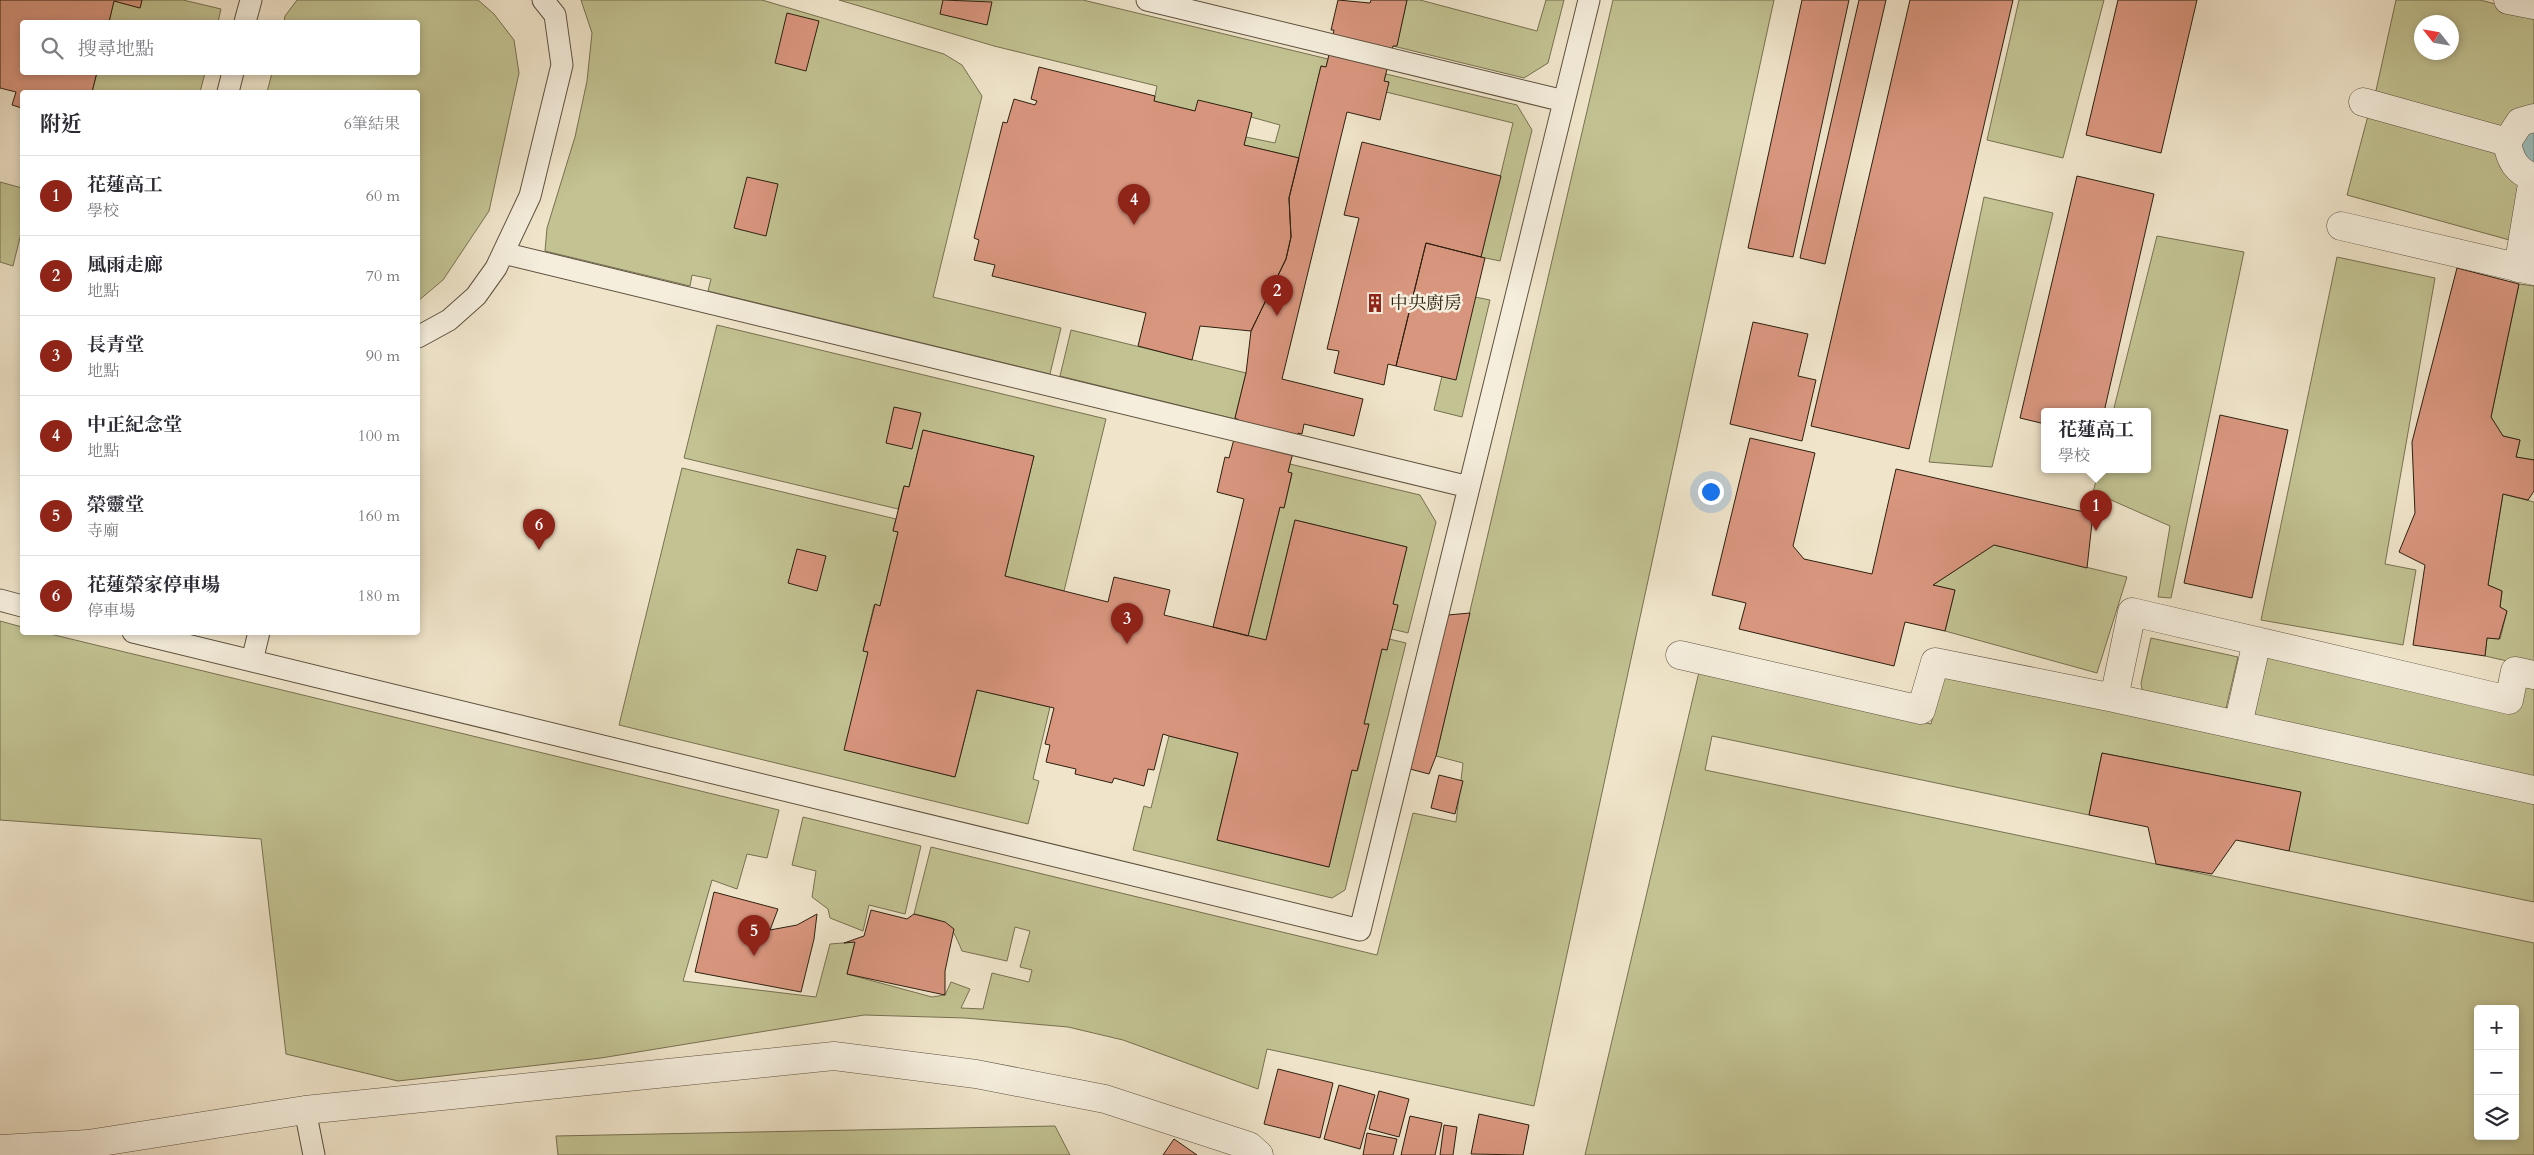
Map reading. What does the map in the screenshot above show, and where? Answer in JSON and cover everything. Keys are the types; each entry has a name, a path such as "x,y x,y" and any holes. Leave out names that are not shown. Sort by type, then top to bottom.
{"street":[{"path":"2508,0 2534,6"},
{"path":"2364,102 2507,142"},
{"path":"2340,226 2526,270 2533,178 2516,167 2510,156 2507,142 2520,122 2534,118"},
{"path":"2114,698 2132,612 2509,700 2515,671 2534,675"},
{"path":"2238,725 2257,642"},
{"path":"1680,655 1921,710 1935,662 2114,698 2534,790"},
{"path":"0,1149 88,1144 305,1110 834,1056 976,1074 1105,1099 1248,1146 1259,1155"}],"lane":[{"path":"246,20 251,0"},
{"path":"420,336 449,320 476,296 503,253 530,196 562,65 555,15 543,0"},
{"path":"1147,0 1564,101"},
{"path":"145,635 1360,930 1589,0"},
{"path":"228,90 232,75"},
{"path":"503,253 1469,486"},
{"path":"0,600 20,605"},
{"path":"252,662 258,635"},
{"path":"305,1110 314,1155"}],"green space":[{"path":"142,0 183,0 221,9 218,20 109,20 114,1 140,8"},
{"path":"297,0 478,0 494,14 514,40 519,73 489,211 443,280 420,299 420,90 268,90 271,75 420,75 420,20 284,20 285,16"},
{"path":"581,0 762,0 944,54 962,65 982,96 933,297 1061,328 1050,374 708,291 711,279 692,275 690,286 545,251 547,228 575,137 587,81 592,33"},
{"path":"839,0 1083,0 1328,59 1326,67 1321,66 1299,158 1244,145 1246,137 1275,143 1280,125 1251,117 1252,113 1195,111 1154,101 1157,86 994,46"},
{"path":"1407,0 1420,0 1537,31 1546,0 1564,0 1548,63 1524,78 1393,46 1397,45"},
{"path":"1613,0 1774,0 1534,1106 1267,1049 1258,1089 1123,1040 1068,1027 965,1018 864,1015 601,1058 398,1081 286,1054 261,839 0,820 0,621 20,626 20,635 54,635 779,810 767,858 747,854 737,889 712,880 683,981 816,997 830,944 855,942 847,974 932,997 945,995 951,982 970,989 961,1008 983,1009 992,973 1029,982 1032,970 1020,967 1030,931 1015,927 1007,961 962,951 950,927 940,921 914,914 931,847 1377,955 1413,813 1456,822 1463,763 1436,756"},
{"path":"2019,0 2104,0 2063,158 1987,140"},
{"path":"2396,0 2480,0 2534,14 2534,111 2505,132 2375,95"},
{"path":"1386,74 1517,105 1532,130 1500,261 1481,257 1513,123 1386,92 1389,82 1384,81"},
{"path":"96,75 204,75 201,90 92,90"},
{"path":"2369,112 2499,148 2524,183 2513,241 2347,195"},
{"path":"0,182 20,187 20,237 13,266 0,262"},
{"path":"1984,197 2053,213 1992,467 1929,462"},
{"path":"2157,236 2244,252 2171,598 2158,597 2170,526 2093,492 2098,473 2151,473 2151,408 2114,408"},
{"path":"2337,257 2435,278 2385,564 2416,570 2403,645 2261,620"},
{"path":"2519,284 2534,286 2534,460 2516,457 2520,440 2503,436 2491,417"},
{"path":"1475,297 1490,300 1462,417 1434,410 1442,376"},
{"path":"717,325 1106,419 1064,591 1005,576 1034,456 923,430 909,487 904,486 898,509 684,458"},
{"path":"1071,330 1246,373 1235,418 1239,420 1060,376"},
{"path":"1290,464 1420,495 1436,522 1408,633 1392,629 1398,606 1393,604 1407,547 1295,520 1266,640 1248,636 1280,507 1284,508 1292,474 1288,472"},
{"path":"682,468 896,519 893,530 898,532 880,606 874,605 863,651 868,652 845,750 955,777 977,690 1050,707 1033,779 1039,781 1028,824 619,725"},
{"path":"2503,494 2534,502 2534,667 2485,656 2487,638 2500,639 2507,611 2500,607 2502,591 2488,585"},
{"path":"1994,545 2127,577 2097,673 1945,631 1955,590 1933,585"},
{"path":"2151,638 2238,657 2224,717 2150,698 2142,689 2141,683"},
{"path":"1389,639 1406,643 1345,890 1332,898 1133,850 1144,806 1151,808 1169,736 1238,753 1217,840 1329,867 1352,770 1358,770 1368,724 1364,724 1382,649 1387,650"},
{"path":"2268,652 2512,708 2520,680 2534,683 2534,782 2253,718"},
{"path":"1945,671 2534,798 2534,902 2289,851 2300,792 2102,753 2089,815 1712,736 1705,770 2534,943 2534,1155 1585,1155 1699,672 1931,724"},
{"path":"803,817 921,846 905,914 869,905 863,931 830,918 828,909 812,897 816,871 792,865"},
{"path":"1055,1126 1070,1155 558,1155 556,1136"}],"water":[{"path":"2534,123 2534,169 2514,142"}],"building":[{"path":"0,0 142,0 140,8 114,1 109,20 20,20 20,75 96,75 92,90 20,90 20,107 12,105 16,92 0,88"},
{"path":"943,0 992,2 987,25 940,14"},
{"path":"1338,0 1370,3 1371,0 1407,0 1397,46 1393,46 1384,81 1389,82 1380,120 1347,112 1282,379 1363,399 1354,436 1304,424 1302,434 1298,433 1288,472 1292,473 1284,508 1280,507 1248,636 1213,627 1244,499 1217,492 1225,457 1229,458 1239,420 1235,418 1246,373 1251,331 1286,259 1291,237 1289,198 1321,66 1326,67 1328,59 1334,30 1331,30"},
{"path":"1802,0 1849,0 1793,257 1748,248"},
{"path":"1859,0 1886,0 1825,264 1800,258"},
{"path":"1910,0 2013,0 1909,449 1811,426"},
{"path":"2118,0 2197,0 2161,153 2086,135"},
{"path":"787,13 819,21 806,71 775,63"},
{"path":"1039,67 1155,96 1154,101 1195,111 1198,100 1252,113 1244,145 1299,158 1289,198 1291,237 1286,259 1251,331 1200,326 1192,360 1138,346 1146,313 992,276 995,265 974,260 979,240 974,238 1003,122 1007,123 1014,99 1035,105 1037,101 1031,99"},
{"name":"中央廚房","path":"1362,142 1501,176 1481,257 1426,243 1396,366 1388,364 1384,385 1334,373 1339,351 1327,349 1359,218 1344,215"},
{"path":"2077,176 2154,194 2105,408 2041,408 2041,423 2020,418"},
{"path":"747,177 778,184 766,236 734,228"},
{"path":"1426,243 1485,258 1456,380 1396,366"},
{"path":"2457,268 2519,284 2491,417 2503,436 2520,440 2516,457 2534,460 2534,491 2528,500 2503,494 2488,585 2502,591 2500,607 2507,611 2499,639 2487,638 2485,656 2413,645 2425,565 2399,552 2415,513 2412,442"},
{"path":"1753,322 1808,334 1798,376 1816,380 1802,441 1730,424"},
{"path":"894,407 921,413 912,449 886,443"},
{"path":"2220,415 2288,430 2252,598 2184,583"},
{"path":"923,430 1034,456 1005,576 1108,602 1114,577 1170,590 1164,615 1266,640 1295,520 1407,547 1393,604 1398,605 1387,650 1382,649 1364,724 1369,724 1357,771 1352,770 1329,867 1217,840 1238,753 1163,734 1154,770 1148,769 1144,786 1114,778 1112,783 1075,774 1076,769 1046,762 1050,745 1045,744 1054,708 977,690 955,777 844,750 868,652 863,651 875,604 880,606 898,532 893,531 904,486 909,487"},
{"path":"1750,438 1815,453 1793,546 1804,559 1872,574 1896,469 2093,514 2087,568 1994,545 1933,585 1955,590 1945,631 1905,622 1894,666 1739,629 1746,603 1712,595"},
{"path":"797,549 826,556 817,591 788,583"},
{"path":"1470,613 1436,756 1429,774 1410,769 1448,615"},
{"path":"2102,753 2301,792 2289,851 2236,840 2212,874 2156,864 2148,827 2089,815"},
{"path":"1439,775 1463,781 1455,814 1431,808"},
{"path":"714,892 778,909 770,930 797,925 817,914 814,939 801,992 695,972"},
{"path":"871,910 907,919 914,914 945,922 954,929 945,971 945,995 847,974 855,942 844,943 864,936"},
{"path":"1278,1069 1333,1083 1320,1138 1264,1124"},
{"path":"1339,1085 1375,1095 1360,1149 1324,1139"},
{"path":"1379,1091 1409,1099 1399,1137 1369,1129"},
{"path":"1479,1114 1529,1125 1523,1155 1471,1154"},
{"path":"1410,1116 1442,1123 1435,1155 1401,1155"},
{"path":"1444,1125 1457,1127 1453,1155 1440,1155"},
{"path":"1367,1133 1397,1139 1393,1155 1363,1155"},
{"path":"1174,1139 1197,1155 1163,1155"}],"place":[{"name":"中正紀念堂","path":"1134,225"},
{"name":"中央廚房","path":"1375,303"},
{"name":"風雨走廊","path":"1277,316"},
{"name":"花蓮高工","path":"2096,531"},
{"name":"花蓮榮家停車場","path":"539,550"},
{"name":"長青堂","path":"1127,644"},
{"name":"榮靈堂","path":"754,956"}]}
